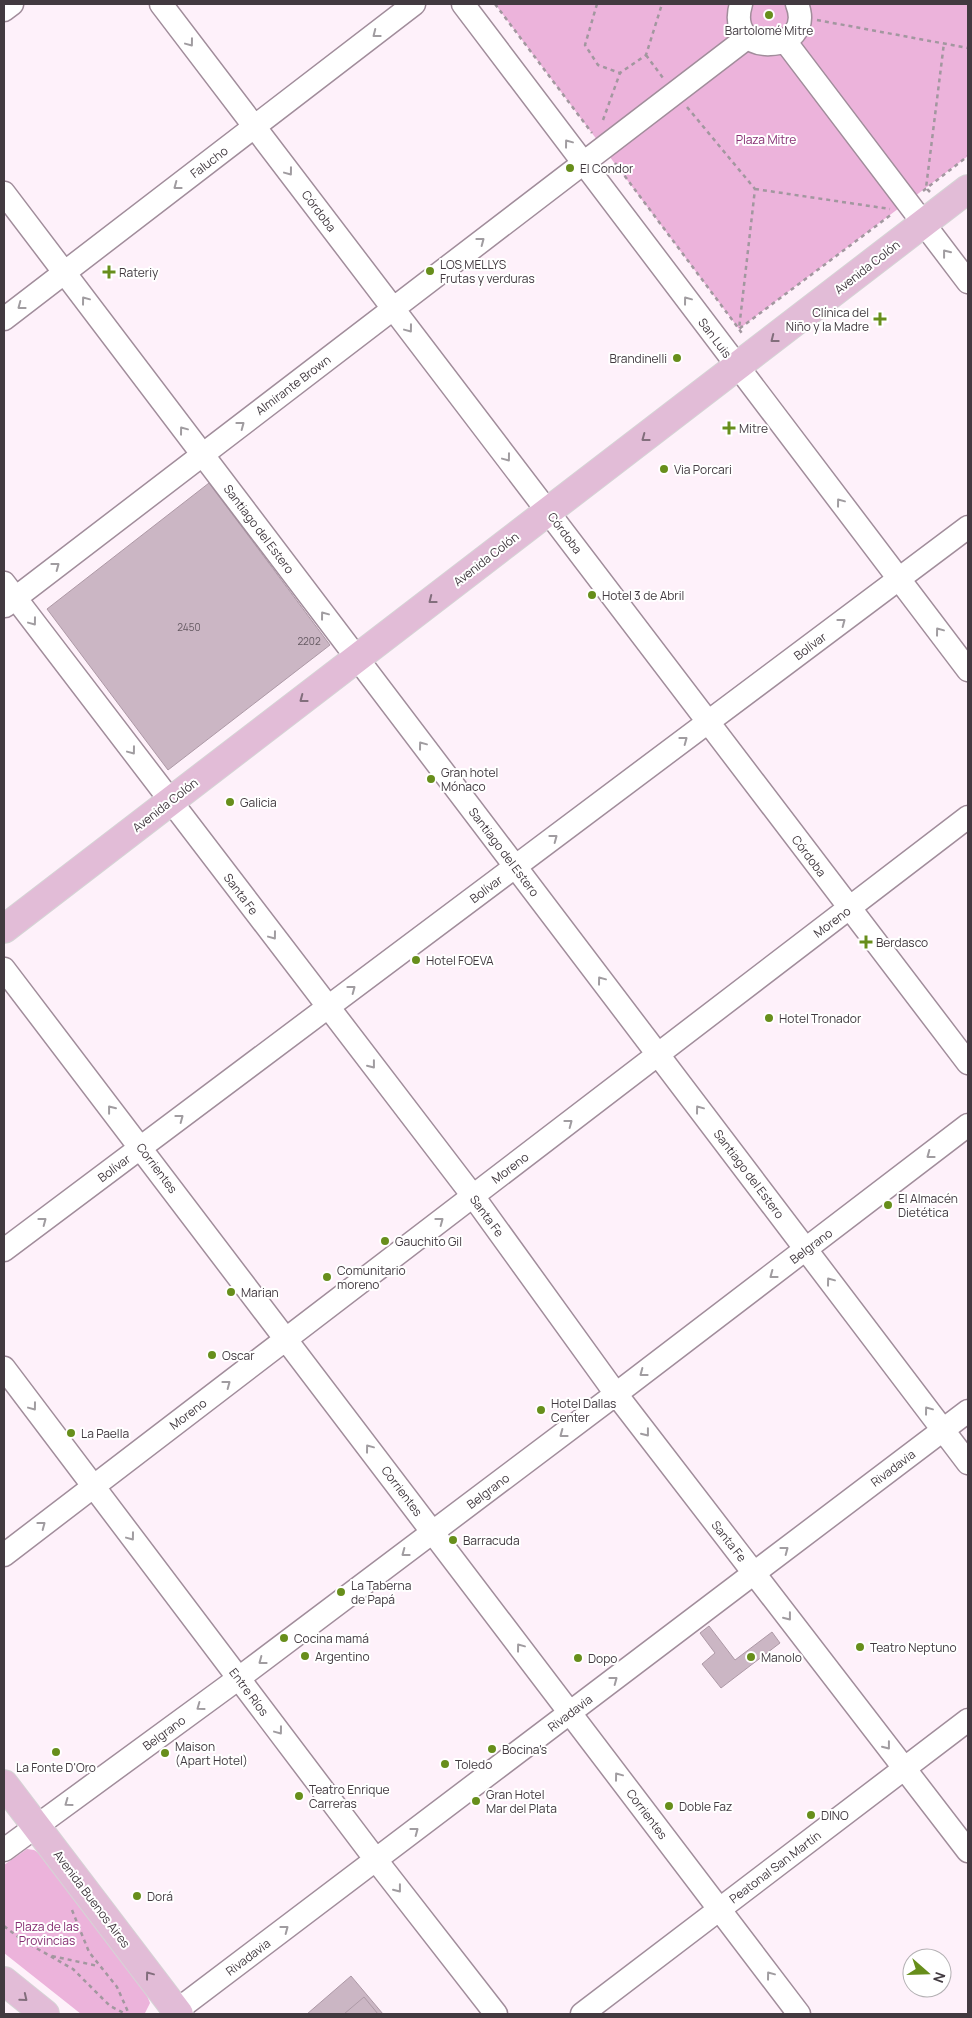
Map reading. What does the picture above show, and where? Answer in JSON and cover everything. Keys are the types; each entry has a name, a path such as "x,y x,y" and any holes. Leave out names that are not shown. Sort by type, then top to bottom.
{"main road":[{"name":"Avenida Colón","path":"4,929 968,189"},
{"name":"Avenida Buenos Aires","path":"4,1784 176,2013"},
{"path":"4,1981 45,2014"}],"street":[{"path":"4,10 12,4"},
{"name":"Córdoba","path":"161,4 968,1063"},
{"name":"Falucho","path":"4,319 414,4"},
{"name":"San Luis","path":"463,4 968,670"},
{"path":"741,4 739,20 742,29 748,37 766,45 785,41 797,26 798,10"},
{"name":"Almirante Brown","path":"8,596 202,455 748,37"},
{"path":"785,41 968,282"},
{"name":"Santiago del Estero","path":"4,193 968,1463"},
{"name":"Bolívar","path":"4,1250 968,527"},
{"name":"Santa Fe","path":"8,596 170,801 473,1196 616,1394 968,1851"},
{"name":"Moreno","path":"4,1555 968,817"},
{"name":"Corrientes","path":"4,968 799,2014"},
{"name":"Belgrano","path":"4,1850 239,1678 616,1394 968,1125"},
{"name":"Entre Ríos","path":"4,1368 376,1860 496,2014"},
{"name":"Rivadavia","path":"176,2013 968,1411"},
{"name":"Peatonal San Martín","path":"582,2014 968,1720"}],"path":[{"path":"495,4 739,329"},
{"path":"598,4 585,45 598,65 620,74"},
{"path":"603,120 620,74 646,55 662,4"},
{"path":"798,10 968,48"},
{"path":"926,188 944,43"},
{"path":"646,55 674,92 755,189 896,210 739,329"},
{"path":"907,202 968,156"},
{"path":"739,329 755,189"},
{"path":"71,1909 89,1952 117,1987 130,2014"},
{"path":"4,1926 22,1940 73,1969 110,2006 126,2014"},
{"path":"50,1956 100,1966"}],"green space":[{"name":"Plaza Mitre","path":"495,4 968,4 968,156 739,329"},
{"name":"Plaza de las Provincias","path":"27,1849 39,1853 146,1993 150,2003 145,2013 81,2014 4,1953 4,1865"}],"building":[{"path":"209,483 330,645 168,770 47,609"},
{"name":"Manolo","path":"709,1626 735,1660 772,1632 780,1643 721,1688 702,1664 715,1653 700,1633"},
{"path":"351,1976 383,2014 307,2014"},
{"path":"364,1997 378,2014 344,2014"}],"place":[{"name":"Bartolomé Mitre","path":"769,15"},
{"name":"El Condor","path":"570,168"},
{"name":"LOS MELLYS Frutas y verduras","path":"430,271"},
{"name":"Rateriy","path":"109,272"},
{"name":"Clínica del Niño y la Madre","path":"880,319"},
{"name":"Brandinelli","path":"677,358"},
{"name":"Mitre","path":"729,428"},
{"name":"Via Porcari","path":"664,469"},
{"name":"Hotel 3 de Abril","path":"592,595"},
{"name":"Gran hotel Mónaco","path":"431,779"},
{"name":"Galicia","path":"230,802"},
{"name":"Berdasco","path":"866,942"},
{"name":"Hotel FOEVA","path":"416,960"},
{"name":"Hotel Tronador","path":"769,1018"},
{"name":"El Almacén Dietética","path":"888,1205"},
{"name":"Gauchito Gil","path":"385,1241"},
{"name":"Comunitario moreno","path":"327,1277"},
{"name":"Marian","path":"231,1292"},
{"name":"Oscar","path":"212,1355"},
{"name":"Hotel Dallas Center","path":"541,1410"},
{"name":"La Paella","path":"71,1433"},
{"name":"Barracuda","path":"453,1540"},
{"name":"La Taberna de Papá","path":"341,1592"},
{"name":"Cocina mamá","path":"284,1638"},
{"name":"Teatro Neptuno","path":"860,1647"},
{"name":"Argentino","path":"305,1656"},
{"name":"Manolo","path":"751,1657"},
{"name":"Dopo","path":"578,1658"},
{"name":"Bocina's","path":"492,1749"},
{"name":"La Fonte D'Oro","path":"56,1752"},
{"name":"Maison (Apart Hotel)","path":"165,1753"},
{"name":"Toledo","path":"445,1764"},
{"name":"Teatro Enrique Carreras","path":"299,1796"},
{"name":"Gran Hotel Mar del Plata","path":"476,1801"},
{"name":"Doble Faz","path":"669,1806"},
{"name":"DINO","path":"811,1815"},
{"name":"Dorá","path":"137,1896"}]}
